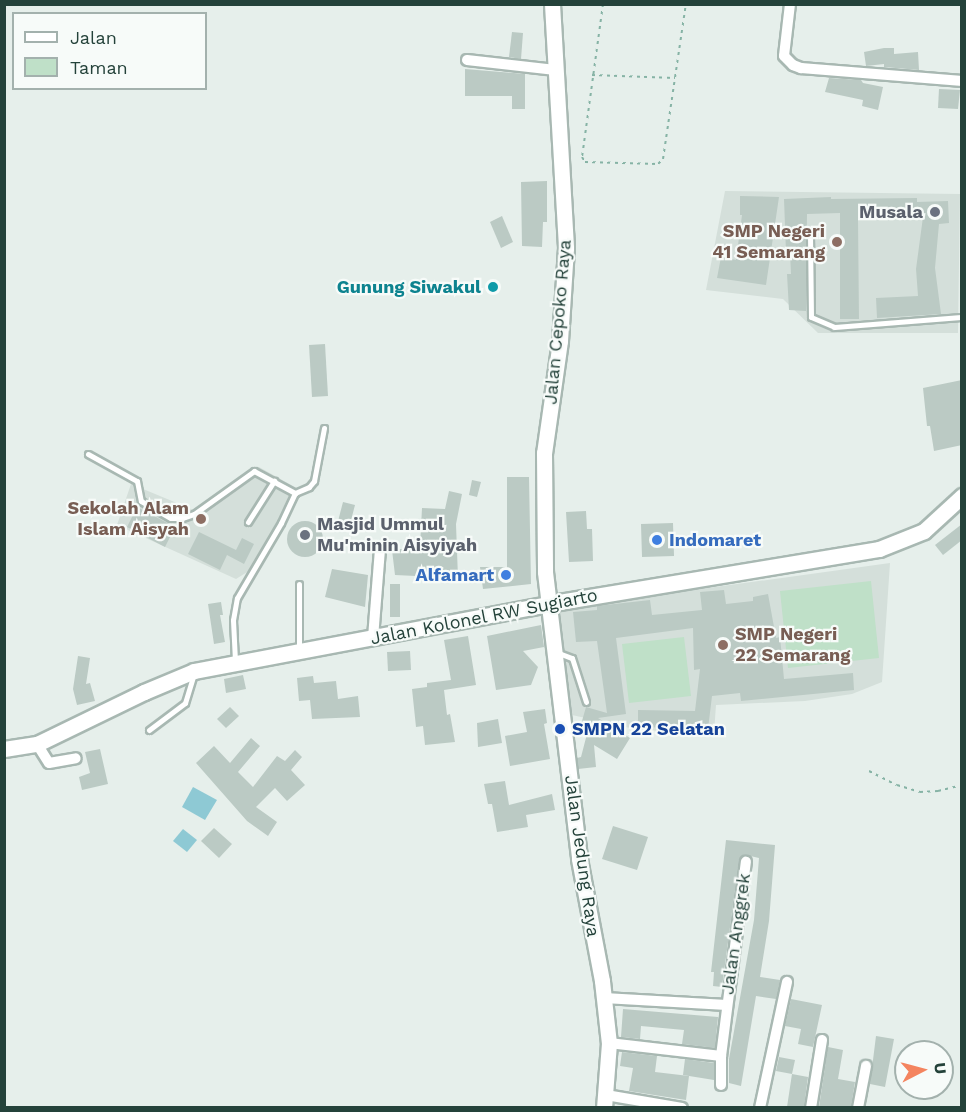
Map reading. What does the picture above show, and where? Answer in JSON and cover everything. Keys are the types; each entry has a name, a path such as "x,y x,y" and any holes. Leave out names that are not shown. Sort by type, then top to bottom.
{"main road":[{"name":"Jalan Cepoko Raya","path":"547,604 544,453 560,341 566,248 563,159 552,4"},
{"name":"Jalan Kolonel RW Sugiarto","path":"4,749 37,744 144,692 194,671 547,604 879,549 924,531 962,496"},
{"name":"Jalan Jedung Raya","path":"547,604 579,859 604,998 609,1043 605,1101"}],"street":[{"path":"790,4 784,56 793,65 801,68 962,81"},
{"path":"467,60 555,70"},
{"path":"373,638 380,550"},
{"path":"37,744 49,763 76,758"},
{"name":"Jalan Anggrek","path":"721,1085 721,1056 746,862"},
{"path":"760,1107 787,982"},
{"path":"604,998 727,1005"},
{"path":"811,1107 822,1040"},
{"path":"609,1043 721,1056"},
{"path":"858,1107 866,1066"},
{"path":"605,1101 682,1107"}],"lane":[{"path":"810,235 811,316 834,327 962,317"},
{"path":"235,663 232,620 237,597 281,523 295,493 309,487 314,481 324,428"},
{"path":"88,454 136,481 141,501 171,518 188,517 200,511 251,472 258,472 295,493"},
{"path":"249,522 274,480"},
{"path":"299,584 299,650"},
{"path":"554,652 572,657 586,702"},
{"path":"149,730 185,702 194,671"}],"path":[{"path":"603,4 582,157 585,162 658,164 663,159 686,4"},
{"path":"592,75 675,78"},
{"path":"869,771 897,785 920,792 938,791 962,785"}],"shaded area":[{"name":"SMP Negeri 41 Semarang","path":"725,191 960,194 958,333 818,333 783,299 706,290"},
{"name":"Sekolah Alam Islam Aisyah","path":"259,467 300,490 252,569 236,579 117,525 131,484 201,513"},
{"name":"SMP Negeri 22 Semarang","path":"890,563 882,682 852,694 805,701 716,705 714,733 639,730 572,715 556,609"}],"green space":[{"path":"871,581 879,658 788,668 780,591"},
{"path":"684,637 691,696 629,703 622,644"}],"water":[{"path":"193,787 217,800 205,820 182,807"},
{"path":"183,829 197,840 187,852 173,841"}],"building":[{"path":"512,32 523,33 521,59 509,57"},
{"path":"894,48 894,54 918,52 919,70 884,67 884,64 866,66 864,52"},
{"path":"465,69 525,74 525,109 512,109 512,96 465,96"},
{"path":"829,78 861,80 863,83 883,87 878,110 862,106 863,100 825,92"},
{"path":"939,89 960,90 958,109 938,108"},
{"path":"547,181 547,222 543,222 542,247 522,246 521,182"},
{"path":"740,196 779,197 766,285 717,278 721,257 736,260 742,215 740,215"},
{"path":"831,197 831,199 917,198 917,202 948,201 949,223 939,224 935,268 941,314 877,318 876,298 918,296 916,269 923,217 858,219 859,319 840,319 840,213 807,214 806,311 789,310 787,274 791,274 790,253 786,252 784,199"},
{"path":"502,216 513,242 501,248 490,222"},
{"path":"325,344 328,396 312,397 309,345"},
{"path":"962,380 962,445 934,451 930,426 927,426 923,388"},
{"path":"507,477 529,477 531,584 483,589 480,567 507,567"},
{"path":"472,480 481,482 477,497 469,495"},
{"path":"449,491 462,494 456,524 458,578 395,575 392,550 420,547 422,508 445,509"},
{"path":"343,502 355,505 349,528 337,525"},
{"path":"137,507 175,527 165,547 127,527"},
{"path":"586,511 587,529 592,529 593,561 569,562 566,512"},
{"name":"Masjid Ummul Mu'minin Aisyiyah","path":"305,521 318,526 323,539 318,552 305,557 292,552 287,539 292,526"},
{"name":"Indomaret","path":"673,523 674,556 642,557 641,524"},
{"path":"962,524 962,540 943,555 935,545"},
{"path":"199,532 236,550 242,538 254,544 244,564 227,555 220,570 188,554"},
{"path":"332,569 368,575 365,607 325,597"},
{"path":"390,584 400,584 400,617 390,617"},
{"path":"724,590 726,604 753,601 753,597 768,594 776,638 780,637 784,679 853,673 854,690 741,701 740,693 712,696 708,729 638,727 638,710 695,711 700,669 694,670 693,628 616,638 626,714 598,718 630,738 617,759 594,745 596,767 578,769 577,758 581,757 588,730 580,728 586,707 607,713 597,641 576,642 573,612 597,610 597,606 650,600 652,615 702,610 700,592"},
{"path":"221,602 223,615 220,615 225,642 214,644 208,604"},
{"path":"541,625 544,647 523,651 538,667 531,685 496,690 487,636"},
{"path":"468,636 476,685 444,690 447,715 450,714 455,742 425,745 423,726 416,727 412,689 427,687 427,683 451,680 444,640"},
{"path":"410,651 411,670 388,671 387,652"},
{"path":"78,656 90,658 86,684 90,683 95,701 77,705 73,689"},
{"path":"243,675 246,689 226,693 224,679"},
{"path":"313,676 314,683 336,681 338,699 358,696 360,717 312,719 310,700 299,701 297,678"},
{"path":"230,707 239,716 226,728 217,719"},
{"path":"545,709 547,723 544,724 550,759 510,766 505,736 527,732 523,712"},
{"path":"498,719 502,743 478,747 477,723"},
{"path":"251,738 260,746 238,772 253,787 277,756 285,761 295,750 302,757 291,770 305,785 287,801 275,788 256,807 277,822 268,836 247,821 196,763 214,746 230,763"},
{"path":"100,749 108,784 82,790 79,777 90,773 85,752"},
{"path":"505,781 509,805 552,794 555,810 526,815 528,827 497,832 492,804 488,804 484,784"},
{"path":"613,826 648,837 637,870 602,859"},
{"path":"214,828 232,844 219,858 201,841"},
{"path":"726,840 775,845 769,921 760,977 780,980 776,999 756,996 741,1086 729,1083 729,1059 754,920 759,858 746,855 739,860 722,987 713,986 714,972 711,972"},
{"path":"791,999 822,1005 813,1047 798,1044 801,1029 785,1026"},
{"path":"623,1009 718,1017 715,1048 682,1044 684,1030 641,1026 640,1039 621,1037"},
{"path":"876,1036 894,1039 885,1087 870,1084"},
{"path":"828,1047 843,1050 838,1079 855,1082 851,1107 819,1107"},
{"path":"622,1052 657,1056 655,1072 689,1076 686,1100 629,1091 633,1068 620,1066"},
{"path":"779,1057 795,1060 792,1074 776,1071"},
{"path":"685,1059 714,1063 714,1080 683,1075"},
{"path":"792,1074 808,1077 804,1107 787,1107"}],"place":[{"name":"Musala","path":"935,212"},
{"name":"SMP Negeri 41 Semarang","path":"837,242"},
{"name":"Gunung Siwakul","path":"493,287"},
{"name":"Sekolah Alam Islam Aisyah","path":"201,519"},
{"name":"Masjid Ummul Mu'minin Aisyiyah","path":"305,535"},
{"name":"Indomaret","path":"657,540"},
{"name":"Alfamart","path":"506,575"},
{"name":"SMP Negeri 22 Semarang","path":"723,645"},
{"name":"SMPN 22 Selatan","path":"560,729"}]}
